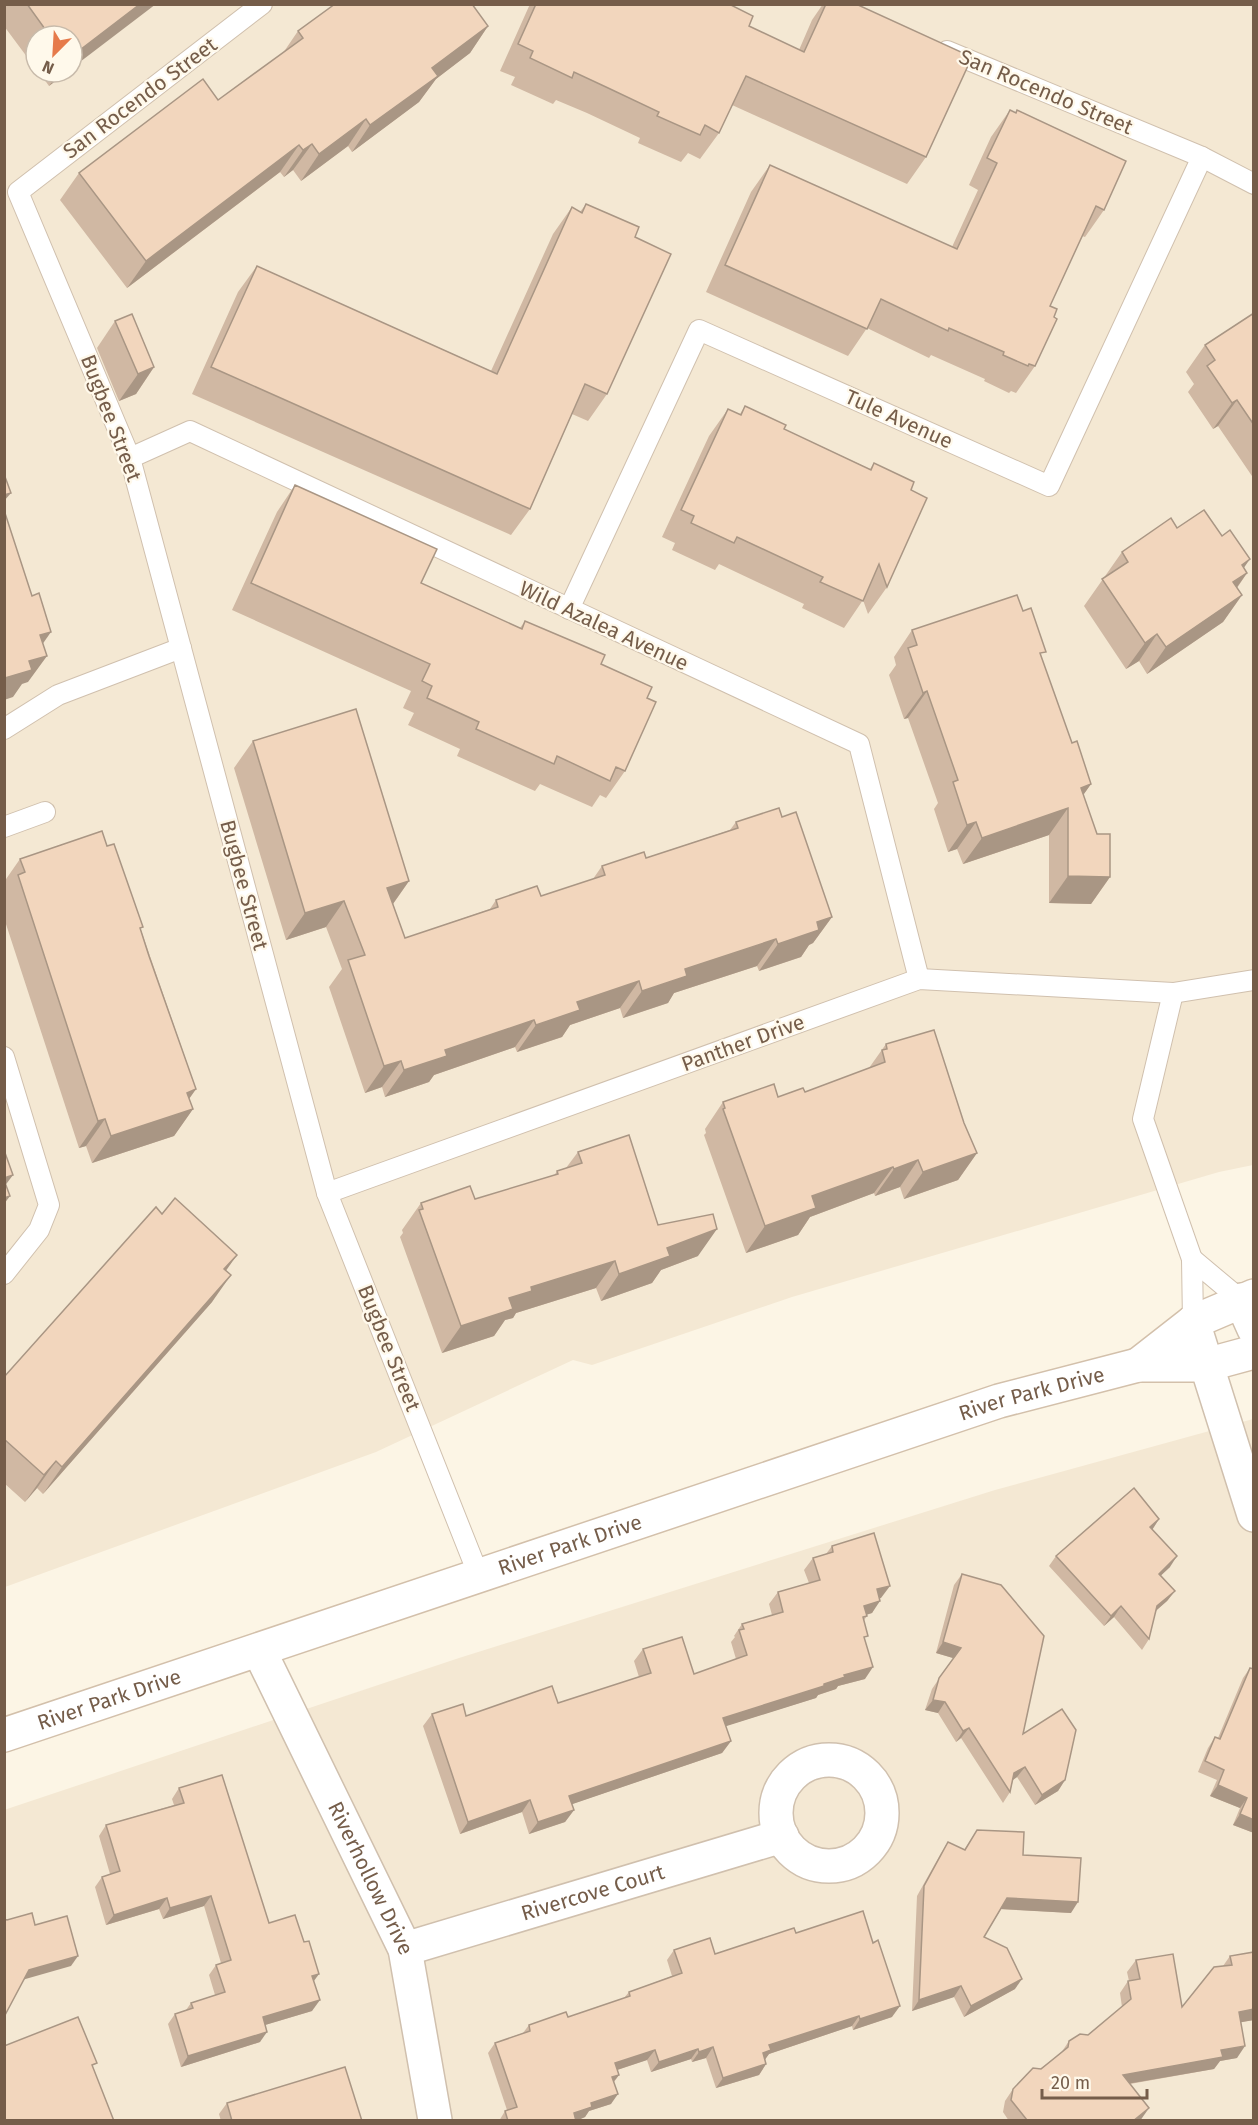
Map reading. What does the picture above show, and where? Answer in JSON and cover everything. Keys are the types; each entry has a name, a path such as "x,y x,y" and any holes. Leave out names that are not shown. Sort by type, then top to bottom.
{"street":[{"name":"River Park Drive","path":"1138,1365 1193,1322 1249,1308"},
{"path":"1193,1322 1206,1365 1248,1476 1254,1515"},
{"name":"River Park Drive","path":"4,1735 999,1401 1138,1365 1206,1365 1254,1352"},
{"name":"Riverhollow Drive","path":"260,1650 405,1949 435,2121"},
{"name":"Rivercove Court","path":"405,1949 782,1836"}],"lane":[{"name":"San Rocendo Street","path":"18,192 262,4"},
{"name":"San Rocendo Street","path":"926,41 1202,157 1254,184"},
{"name":"Tule Avenue","path":"569,609 699,330 1049,486 1202,157"},
{"name":"Bugbee Street","path":"18,192 130,458 327,1193 479,1576"},
{"name":"Wild Azalea Avenue","path":"130,458 190,431 860,744 919,979"},
{"path":"4,729 58,695 181,648"},
{"path":"4,826 45,812"},
{"name":"Panther Drive","path":"327,1193 919,979 1173,993 1254,980"},
{"path":"1173,993 1143,1119 1192,1259 1193,1322"},
{"path":"4,1057 49,1205 39,1230 9,1269"},
{"path":"1192,1259 1249,1308"}],"shaded area":[{"path":"5,5 1253,5 1253,1165 1219,1172 792,1297 592,1365 573,1360 376,1452 5,1587"},
{"path":"1253,1419 1253,2120 5,2120 4,1810 459,1658 995,1490"}],"building":[{"path":"27,4 140,4 84,47 84,24 41,24"},
{"path":"335,4 472,4 488,26 432,68 438,76 370,125 366,119 319,154 312,144 303,150 299,145 146,261 79,173 203,79 218,100 303,38 298,31"},
{"path":"536,4 729,4 753,16 749,26 804,52 826,4 856,4 972,57 926,157 746,76 719,133 705,125 700,135 657,116 659,112 574,72 572,78 530,58 533,51 518,44"},
{"path":"1010,110 1016,113 1017,110 1126,161 1104,210 1096,206 1050,306 1057,309 1054,317 1057,319 1035,366 1029,364 1028,366 1003,355 1004,352 949,328 948,331 881,299 867,329 725,265 770,165 957,249 997,163 987,158"},
{"path":"586,204 639,227 635,237 671,254 607,394 585,384 530,509 211,367 257,266 497,374 572,207 582,213"},
{"path":"1254,313 1254,425 1237,400 1232,403 1207,366 1215,360 1205,345"},
{"path":"132,314 154,367 138,374 115,321"},
{"path":"745,406 786,425 784,429 871,470 874,463 914,482 911,490 927,498 887,587 879,564 863,601 820,582 823,577 737,537 734,543 691,523 694,516 681,510 728,409 741,415"},
{"path":"4,474 11,493 4,495"},
{"path":"295,485 437,549 421,583 522,629 525,621 605,655 601,664 652,687 647,698 656,702 625,771 616,767 610,781 557,756 554,764 476,729 479,722 427,698 432,686 422,681 430,664 251,583"},
{"path":"4,510 32,596 39,593 51,632 40,635 47,656 29,661 32,670 5,678 4,675"},
{"path":"1204,510 1222,536 1230,530 1250,559 1242,565 1247,573 1233,582 1242,595 1166,647 1157,634 1145,643 1102,579 1128,562 1122,552 1171,518 1177,528"},
{"path":"1017,595 1023,611 1031,608 1046,652 1040,653 1072,743 1077,741 1091,784 1081,788 1097,834 1110,834 1110,877 1068,876 1068,808 982,838 976,822 967,825 953,782 958,780 927,691 923,693 908,648 917,645 912,630"},
{"path":"356,709 409,881 387,888 405,938 498,907 496,900 537,886 541,896 605,875 602,866 644,852 646,858 738,828 736,822 779,808 782,817 796,812 832,917 817,922 819,930 778,944 776,939 685,969 687,976 642,991 639,981 577,1002 580,1010 536,1025 534,1020 445,1050 447,1056 404,1070 401,1061 384,1066 348,960 365,955 344,901 305,913 253,741"},
{"path":"102,831 107,846 114,844 143,927 140,928 149,956 196,1089 187,1093 193,1109 111,1136 105,1119 98,1121 18,875 25,872 20,859"},
{"path":"934,1030 964,1123 977,1153 923,1172 918,1160 894,1169 893,1167 812,1196 816,1208 765,1226 723,1109 725,1108 723,1102 774,1084 778,1097 803,1088 805,1092 885,1062 882,1050 887,1049 886,1044"},
{"path":"629,1135 658,1225 713,1214 717,1229 667,1248 670,1256 619,1274 615,1261 531,1287 532,1291 509,1298 513,1309 461,1326 419,1210 423,1209 421,1203 470,1186 475,1199 558,1174 557,1171 582,1163 578,1152"},
{"path":"4,1150 13,1175 4,1178"},
{"path":"4,1180 10,1196 4,1198"},
{"path":"175,1198 237,1255 224,1269 231,1275 62,1467 56,1461 44,1475 4,1439 4,1377 156,1207 162,1214"},
{"path":"1134,1488 1159,1519 1150,1527 1177,1556 1159,1574 1175,1591 1157,1606 1149,1639 1121,1606 1111,1616 1056,1556"},
{"path":"874,1533 890,1586 877,1589 880,1601 864,1606 867,1616 863,1617 868,1636 864,1637 873,1667 844,1675 845,1677 824,1684 824,1686 723,1718 731,1741 569,1796 574,1810 538,1822 530,1800 468,1822 432,1714 463,1704 466,1716 552,1686 558,1703 651,1673 643,1649 682,1637 694,1674 747,1655 739,1630 744,1629 742,1624 783,1612 778,1592 820,1580 813,1558 833,1552 832,1546"},
{"path":"962,1574 1001,1585 1044,1636 1023,1734 1062,1709 1076,1730 1065,1780 1042,1795 1025,1767 1014,1773 1010,1792 969,1728 963,1731 945,1702 933,1700 939,1678 961,1648 943,1642"},
{"path":"1250,1668 1254,1669 1254,1820 1240,1814 1247,1798 1218,1785 1224,1770 1205,1761 1215,1737 1220,1739"},
{"path":"222,1775 269,1923 295,1915 304,1942 309,1941 319,1974 312,1976 320,2000 263,2017 267,2032 188,2056 175,2014 193,2008 191,2003 225,1992 216,1965 231,1960 211,1896 170,1908 167,1898 114,1915 102,1877 120,1871 106,1825 184,1803 179,1788"},
{"path":"977,1830 1024,1832 1023,1855 1081,1858 1078,1902 1007,1898 984,1937 1007,1948 1022,1979 971,2006 961,1986 919,2000 924,1886 948,1842 965,1850"},
{"path":"863,1911 873,1943 878,1940 900,2006 860,2019 859,2016 769,2045 771,2050 763,2053 766,2064 723,2078 713,2047 699,2052 698,2049 659,2062 655,2050 615,2063 619,2075 612,2077 618,2094 591,2103 592,2107 574,2113 576,2121 508,2121 505,2111 517,2107 495,2043 530,2031 529,2025 566,2012 568,2017 630,1996 629,1992 682,1973 674,1950 710,1938 715,1954 794,1928 796,1933"},
{"path":"32,1913 35,1925 67,1916 78,1956 29,1970 4,2017 4,1919"},
{"path":"1254,1952 1254,2009 1239,2012 1245,2046 1221,2050 1223,2057 1123,2075 1149,2108 1133,2121 1025,2121 1027,2120 1011,2100 1013,2089 1033,2068 1041,2069 1068,2047 1069,2041 1080,2034 1088,2035 1131,1999 1128,1981 1140,1979 1136,1960 1173,1954 1182,2007 1214,1967 1232,1965 1230,1956"},
{"path":"78,2017 97,2063 92,2065 114,2121 4,2121 4,2046"},
{"path":"345,2067 362,2121 232,2121 227,2103"}]}
